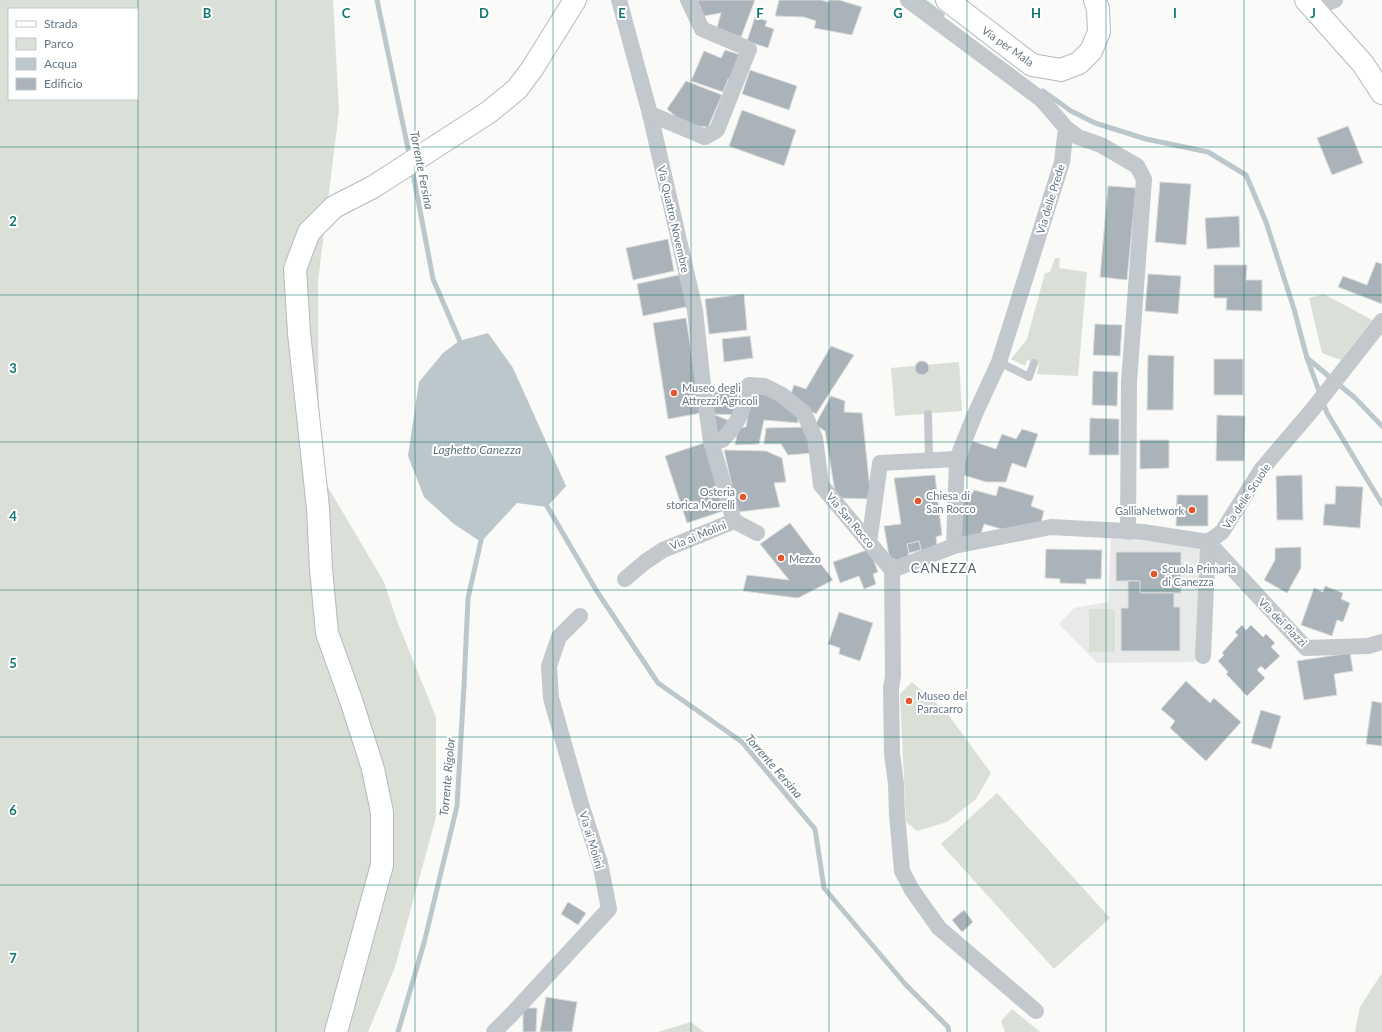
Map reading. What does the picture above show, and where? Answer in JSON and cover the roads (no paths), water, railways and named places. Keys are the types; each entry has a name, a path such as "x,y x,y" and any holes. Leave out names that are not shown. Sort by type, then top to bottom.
{"main road":[{"path":"336,1032 382,865 382,812 373,769 352,703 327,633 321,569 318,508 300,341 295,269 309,232 334,207 373,187 489,112 517,89 532,69 575,0"},
{"name":"Via per Mala","path":"947,0 1032,65 1061,70 1079,63 1091,51 1099,32 1098,9 1095,0"},
{"path":"1310,4 1362,64 1382,93"}],"street":[{"name":"Via Quattro Novembre","path":"619,0 650,114 695,310 711,441 734,521"},
{"path":"650,114 705,137 717,130 750,49 702,29 688,0"},
{"path":"908,0 1042,100 1066,128 1078,137 1100,145 1137,166 1144,179 1130,382 1128,532"},
{"path":"1310,4 1335,0"},
{"name":"Via delle Prede","path":"954,546 957,459 975,414 999,362 1062,162 1066,128"},
{"name":"Via delle Scuole","path":"1208,542 1222,532 1261,470 1313,409 1382,321"},
{"name":"Via San Rocco","path":"711,441 722,440 736,424 743,412 749,385 764,386 782,396 804,413 815,438 822,485 892,570"},
{"path":"869,543 880,463 957,459"},
{"path":"734,521 757,533"},
{"name":"Via ai Molini","path":"625,579 645,562 663,550 734,521"},
{"path":"1036,1011 939,928 912,890 902,871 896,784 892,754 892,570 954,546 1052,527 1143,532 1208,542 1203,656"},
{"name":"Via dei Piazzi","path":"1208,542 1306,648 1368,646 1382,642"},
{"name":"Via ai Molini","path":"494,1032 609,909 600,863 581,804 552,698 549,666 559,637 580,616"}],"lane":[{"path":"999,362 1029,377 1034,363"},
{"path":"928,414 929,460"}],"water":[{"name":"Laghetto Canezza","path":"488,333 513,368 566,486 547,507 517,503 481,542 454,524 424,497 408,456 419,382 443,353 459,341"}],"waterway":[{"name":"Torrente Fersina","path":"377,0 410,158"},
{"path":"922,0 942,15"},
{"path":"1043,91 1071,111 1095,123 1146,139 1208,152 1246,175 1266,222 1294,309 1307,358 1327,413 1382,504"},
{"name":"Torrente Fersina","path":"412,168 433,279 462,346"},
{"path":"1307,358 1355,398 1382,426"},
{"name":"Torrente Fersina","path":"544,501 596,590 658,683 742,742 815,829 824,888 906,985 948,1027 949,1032"},
{"name":"Torrente Rigolor","path":"398,1032 424,943 457,806 468,598 482,536"}],"place":[{"name":"Museo degli Attrezzi Agricoli","path":"674,393"},
{"name":"Osteria storica Morelli","path":"743,497"},
{"name":"Chiesa di San Rocco","path":"918,501"},
{"name":"GalliaNetwork","path":"1192,510"},
{"name":"Mezzo","path":"781,558"},
{"name":"Scuola Primaria di Canezza","path":"1154,574"},
{"name":"Museo del Paracarro","path":"909,701"}],"district":[{"name":"CANEZZA","path":"944,568"}]}
